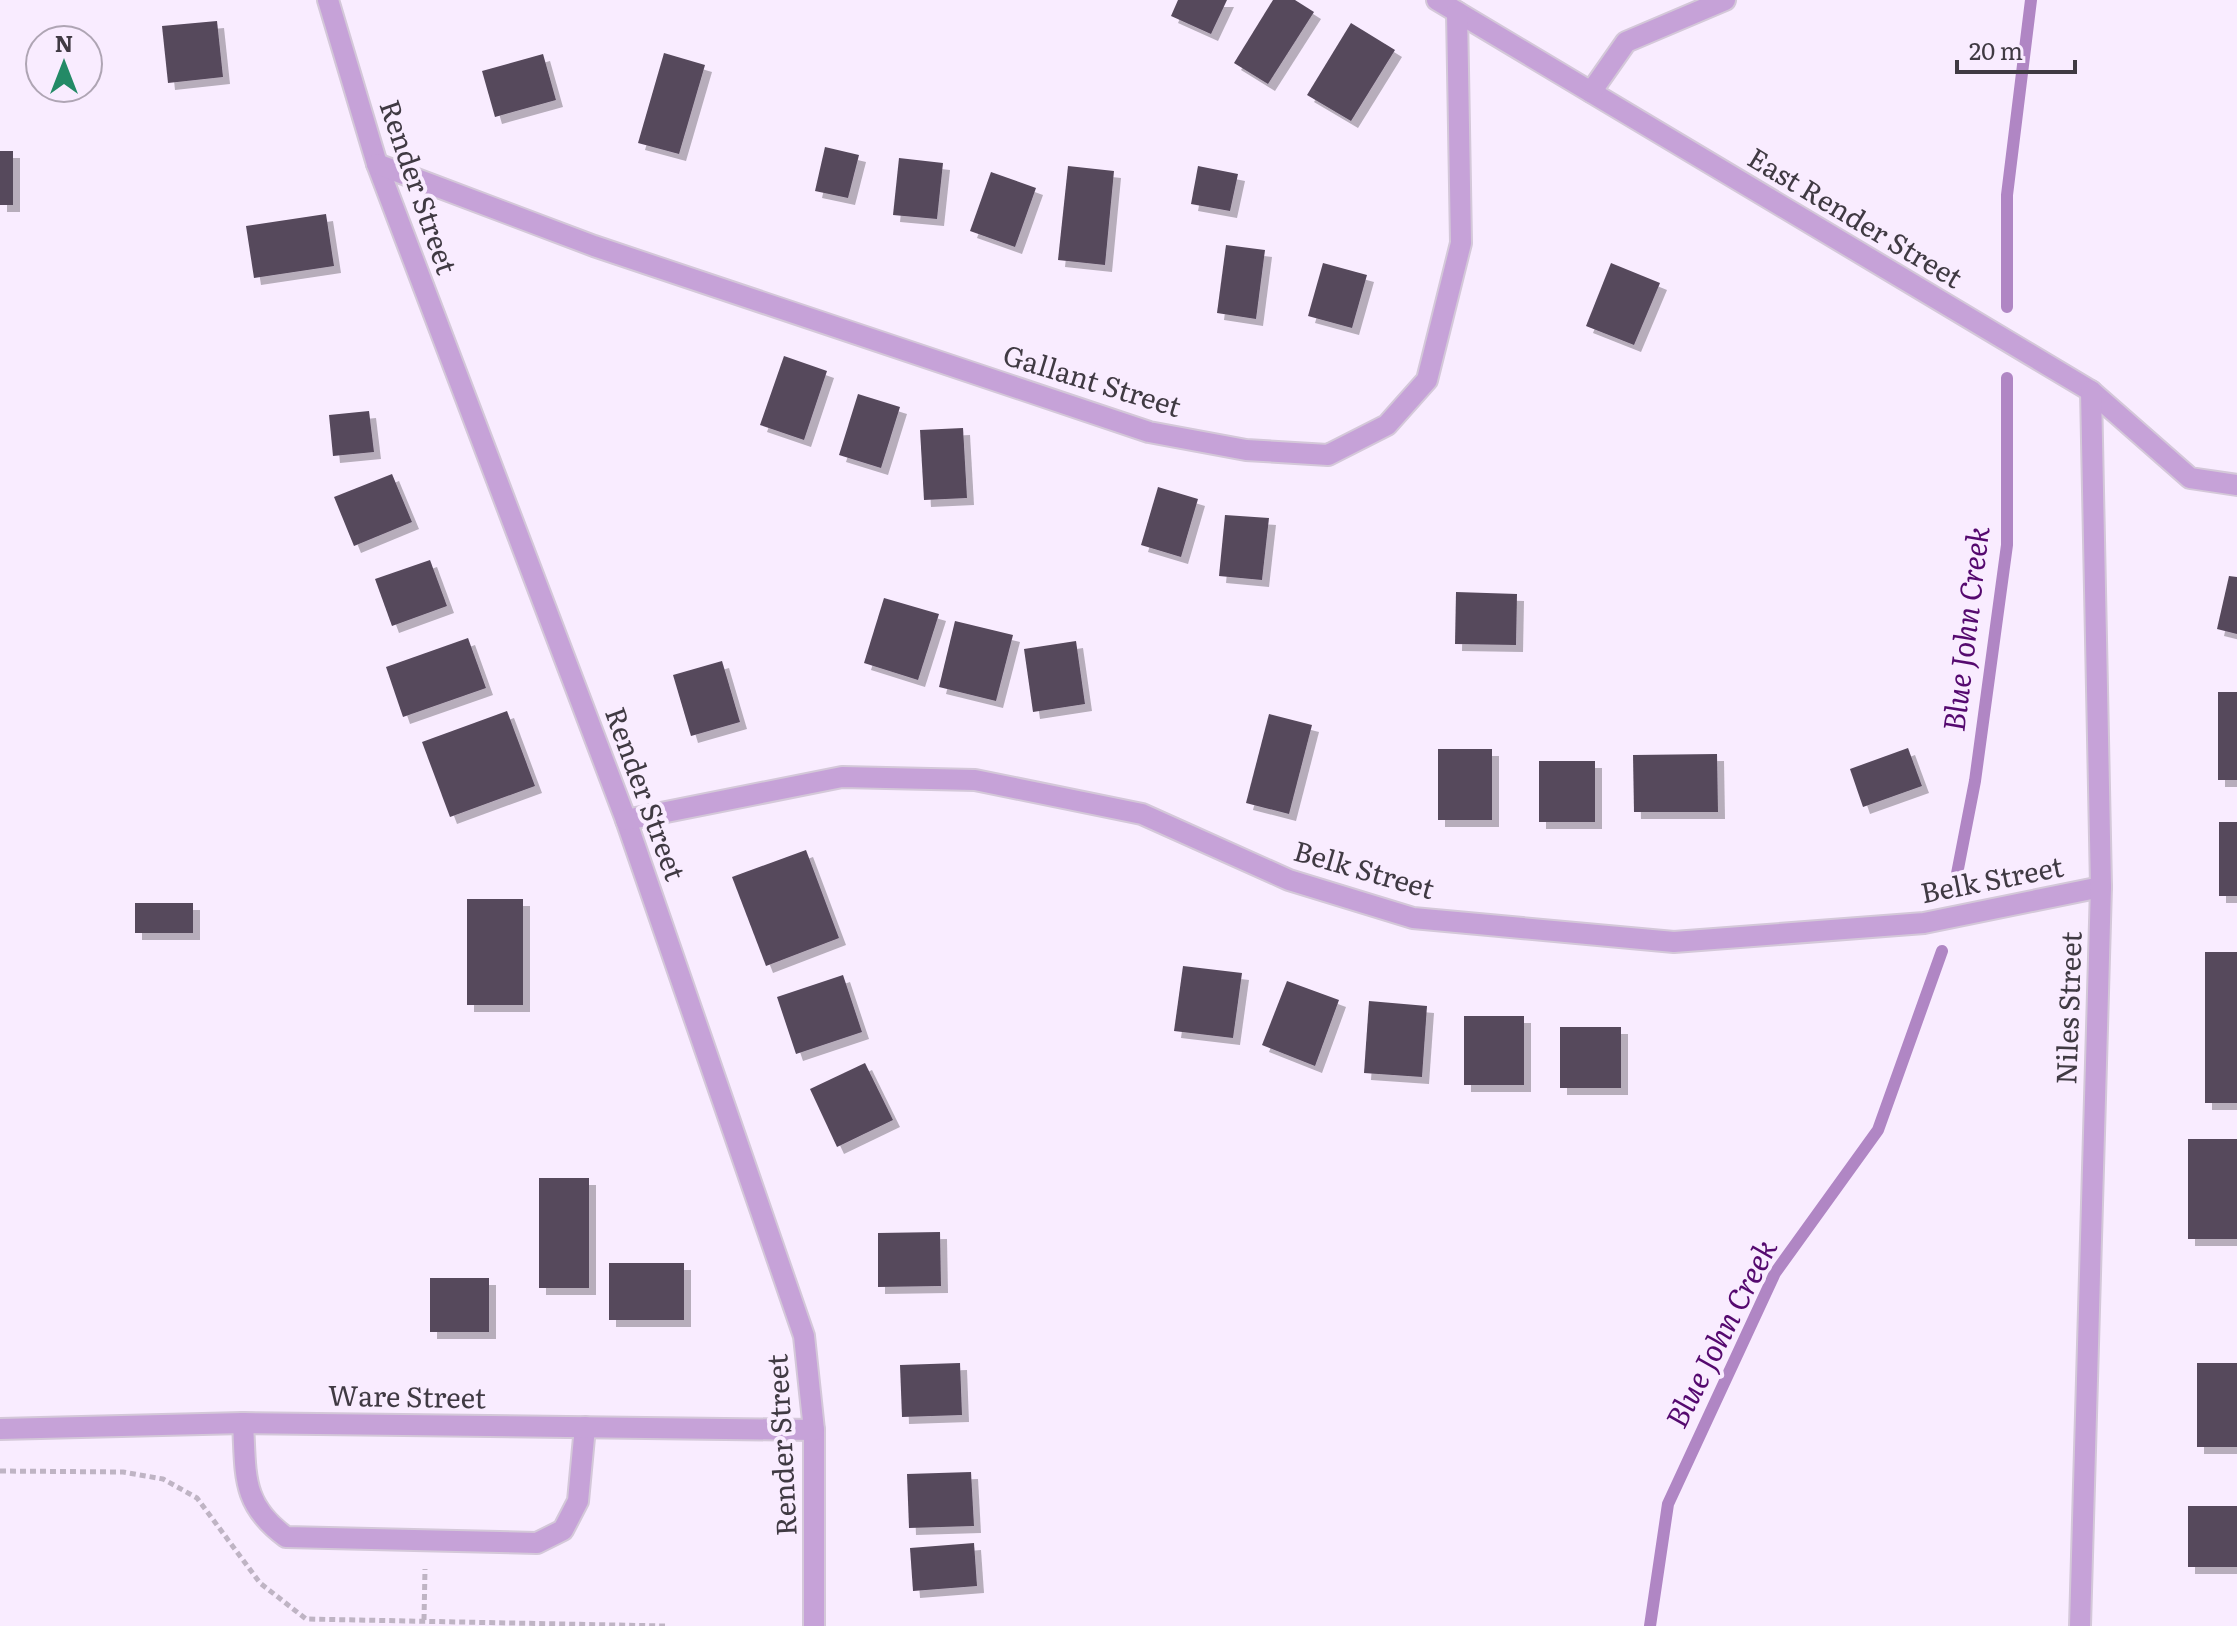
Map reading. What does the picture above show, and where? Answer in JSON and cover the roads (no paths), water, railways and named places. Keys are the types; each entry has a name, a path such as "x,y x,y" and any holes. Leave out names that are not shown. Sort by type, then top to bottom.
{"street":[{"name":"Render Street","path":"328,0 377,164 626,820 804,1336 814,1430 814,1626"},
{"name":"East Render Street","path":"1437,0 2091,391 2190,478 2237,485"},
{"path":"1591,92 1626,42 1725,0"},
{"name":"Gallant Street","path":"377,164 594,246 1149,432 1246,450 1328,455 1387,425 1427,380 1461,243 1457,12"},
{"name":"Niles Street","path":"2080,1626 2101,887 2091,391"},
{"name":"Belk Street","path":"626,820 842,777 975,780 1142,814 1289,880 1413,918 1674,942 1924,923 2101,887"},
{"path":"243,1423 247,1484 262,1519 286,1537 537,1543 563,1530 578,1501 585,1427"},
{"name":"Ware Street","path":"0,1429 243,1423 814,1430"}],"waterway":[{"name":"Blue John Creek","path":"2007,307 2007,195 2031,0"},
{"name":"Blue John Creek","path":"1955,884 1975,781 2007,545 2007,378"},
{"name":"Blue John Creek","path":"1650,1626 1668,1504 1775,1273 1878,1130 1942,951"}]}
